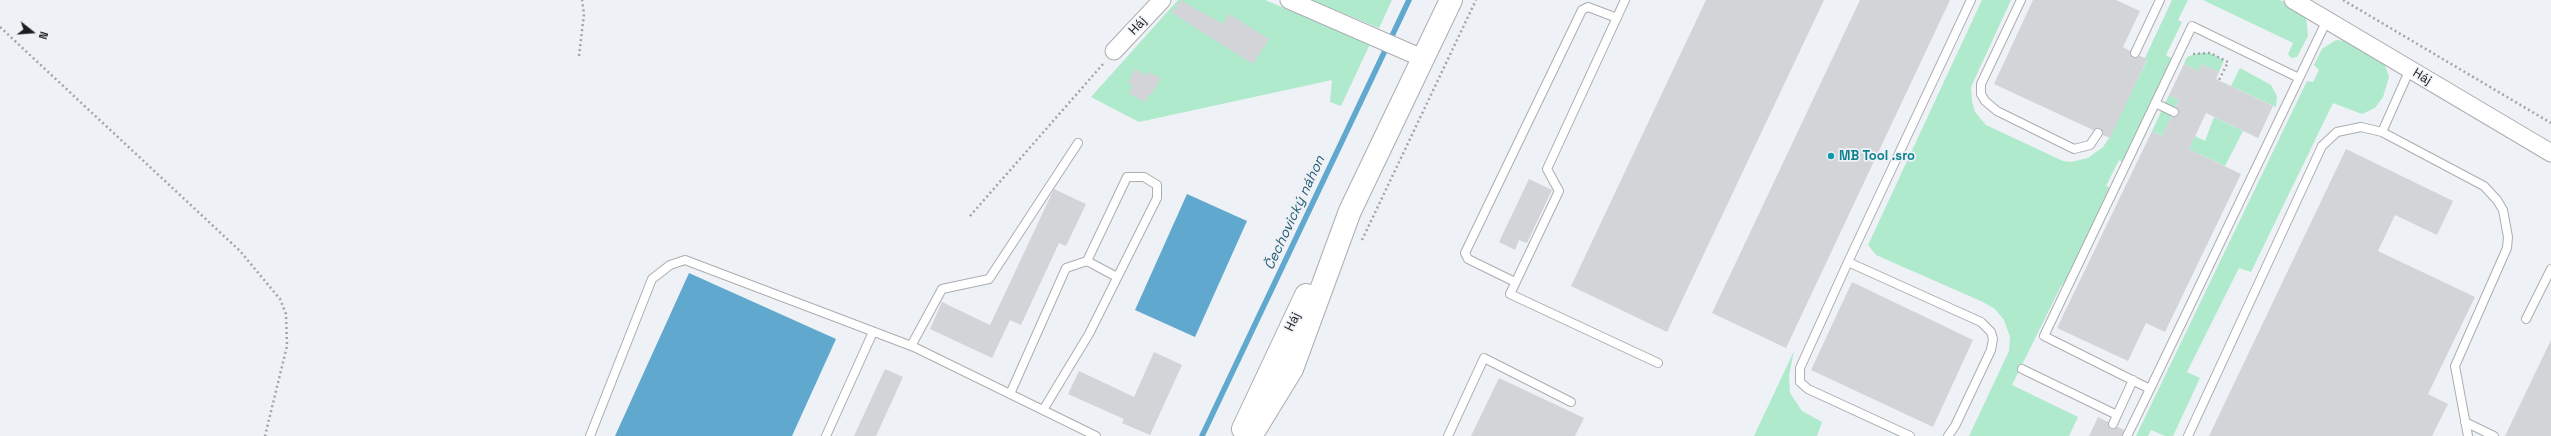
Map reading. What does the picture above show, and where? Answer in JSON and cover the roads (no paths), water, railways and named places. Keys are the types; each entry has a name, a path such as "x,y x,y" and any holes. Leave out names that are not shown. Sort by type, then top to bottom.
{"main road":[{"name":"Háj","path":"1240,436 1325,256 1350,211 1451,0"},
{"name":"Háj","path":"1251,436 1292,369 1350,211"}],"street":[{"name":"Háj","path":"1114,51 1162,0"},
{"path":"1289,0 1422,58"},
{"name":"Háj","path":"2294,0 2551,153"}],"lane":[{"path":"1625,0 1547,169 1559,191 1510,294 1658,363"},
{"path":"1910,436 1808,389 1800,382 1800,368 1971,0"},
{"path":"2021,0 1982,84 1981,94 1984,101 1997,111 2074,149 2090,145 2098,133"},
{"path":"2135,53 2160,0"},
{"path":"1515,282 1468,259 1465,253 1582,10 1588,7 1617,18"},
{"path":"2127,436 2327,20"},
{"path":"2150,389 2044,336 2175,60 2192,26 2299,78"},
{"path":"2382,132 2410,69"},
{"path":"2155,103 2174,112"},
{"path":"2188,436 2322,146 2337,132 2346,128 2362,127 2382,132 2484,186 2497,200 2506,220 2507,248 2455,366 2468,436"},
{"path":"911,346 942,289 989,279 1078,143"},
{"path":"1010,394 1066,268 1087,261 1127,177 1144,177 1158,185 1157,198 1089,334 1044,410"},
{"path":"590,436 652,279 670,265 685,260 911,346 1096,436"},
{"path":"1087,261 1117,277"},
{"path":"1848,262 1981,322 1991,332 1993,339 1991,350 1955,426 1948,436"},
{"path":"2526,319 2551,269"},
{"path":"826,436 872,332"},
{"path":"1448,436 1484,358 1571,402"},
{"path":"2022,369 2117,415"},
{"path":"2113,424 2134,380"},
{"path":"2465,422 2494,436"}],"water":[{"path":"1187,194 1247,221 1195,337 1135,310"},
{"path":"689,273 836,339 792,436 615,436"}],"waterway":[{"name":"Čechovický náhon","path":"1202,436 1409,0"}],"place":[{"name":"MB Tool .sro","path":"1831,156"}]}
